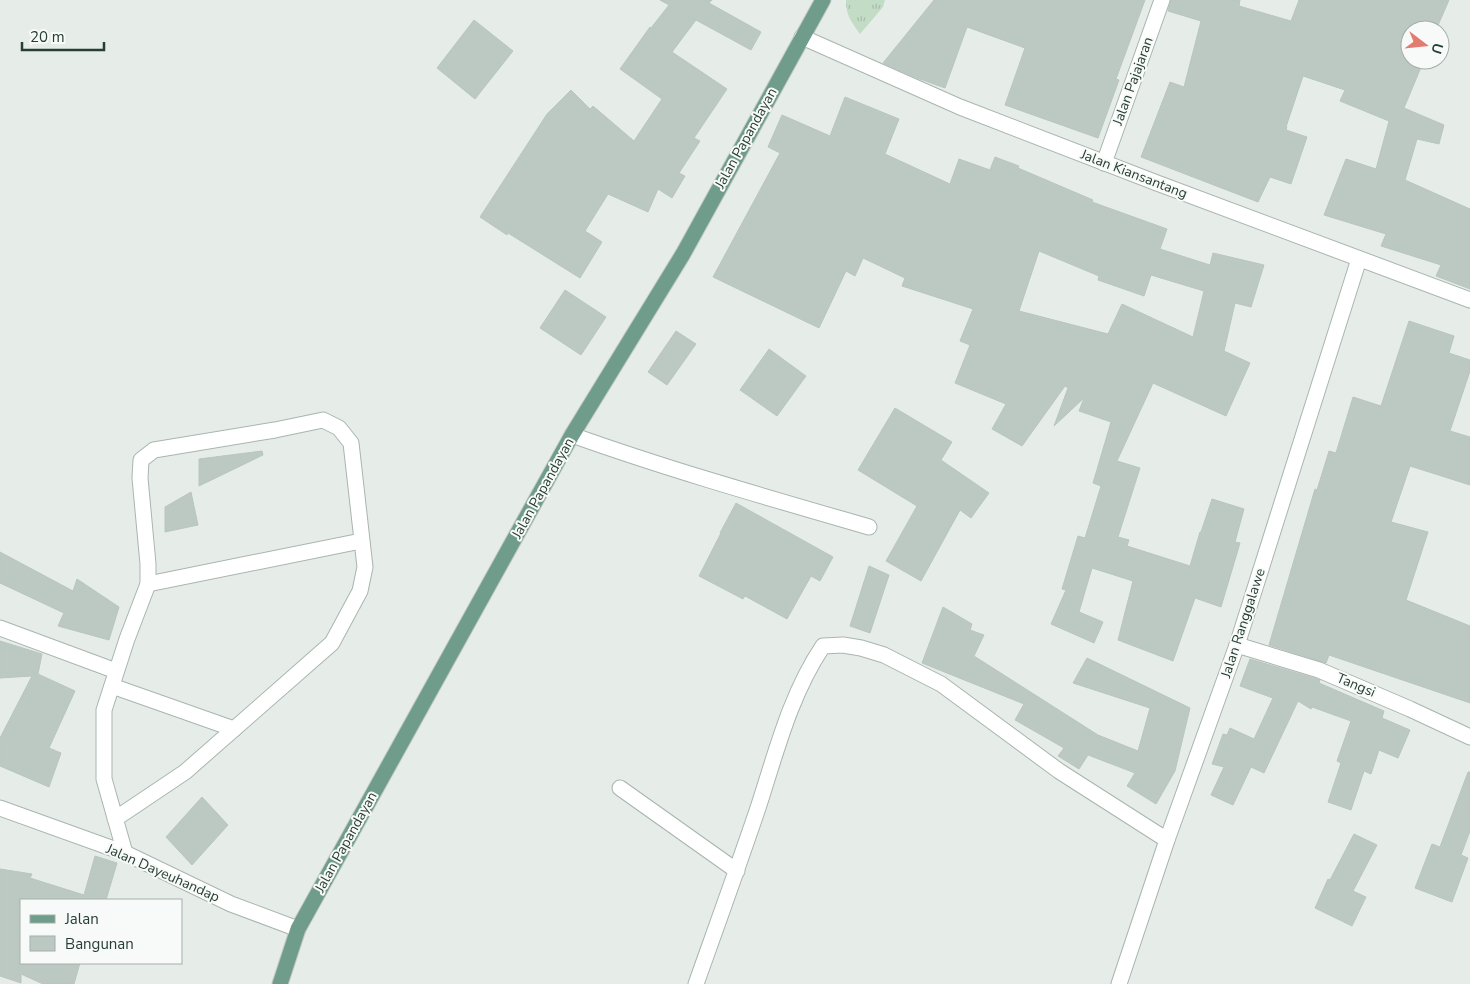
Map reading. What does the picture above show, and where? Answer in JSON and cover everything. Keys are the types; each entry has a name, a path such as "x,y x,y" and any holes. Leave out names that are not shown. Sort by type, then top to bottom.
{"main road":[{"name":"Jalan Papandayan","path":"280,984 298,930 572,435 682,254 823,0"}],"street":[{"name":"Jalan Pajajaran","path":"1104,163 1162,0"},
{"name":"Jalan Kiansantang","path":"802,37 960,106 1104,163 1470,300"},
{"name":"Jalan Ranggalawe","path":"1118,984 1237,645 1359,259"},
{"path":"115,819 185,772 332,642 360,591 365,568 351,443 339,428 324,420 154,450 141,460 140,478 148,564 148,584 116,671 104,710 104,779 115,819 125,854"},
{"path":"572,435 746,492 869,527"},
{"path":"148,584 361,541"},
{"path":"0,628 116,671"},
{"path":"696,984 737,871 794,698 810,665 823,646 843,645 862,648 884,655 941,684 1059,771 1167,840"},
{"name":"Tangsi","path":"1237,645 1319,670 1470,737"},
{"path":"112,686 234,728"},
{"path":"620,788 737,871"},
{"name":"Jalan Dayeuhandap","path":"0,808 125,854 231,904 298,930"}],"green space":[{"path":"846,0 885,0 883,7 860,34 848,14"}],"building":[{"path":"660,0 712,0 709,3 761,32 751,50 696,20 672,52 727,89 694,138 700,141 679,173 685,176 672,198 658,189 648,212 608,194 585,231 602,242 580,278 480,217 547,114 571,90 590,109 593,106 634,141 662,99 620,69 650,27 669,5"},
{"path":"934,0 1145,0 1116,79 1119,80 1098,138 1005,105 1025,48 967,27 945,88 883,63"},
{"path":"1171,0 1240,0 1239,6 1291,21 1299,0 1449,0 1440,20 1400,20 1400,70 1420,70 1404,108 1444,125 1439,144 1417,139 1405,180 1470,209 1470,289 1436,276 1441,265 1381,246 1386,234 1324,215 1346,159 1376,169 1389,121 1340,101 1345,90 1303,76 1286,127 1286,130 1307,137 1291,184 1270,177 1258,202 1141,157 1170,82 1184,87 1201,21 1168,11"},
{"path":"474,20 513,51 475,99 437,68"},
{"path":"845,97 899,119 885,154 950,184 959,159 990,170 995,157 1093,200 1092,202 1167,229 1160,249 1210,265 1213,253 1264,265 1251,307 1235,303 1224,351 1250,363 1226,416 1153,383 1117,461 1140,468 1118,537 1129,540 1127,546 1190,566 1212,499 1244,509 1235,542 1240,543 1221,607 1195,598 1173,661 1118,640 1133,581 1092,568 1079,612 1103,622 1094,643 1051,624 1066,590 1062,589 1078,536 1085,538 1101,486 1093,483 1111,422 1079,411 1084,398 1054,426 1068,388 1065,386 1022,446 992,429 1006,404 955,383 970,345 960,341 973,309 902,286 905,278 863,258 855,276 846,271 819,328 713,277 780,153 768,147 782,115 830,136","holes":["1039,251 1099,276 1098,280 1144,296 1151,275 1204,291 1193,337 1122,304 1108,334 1019,311"]},
{"path":"565,290 606,317 581,355 540,328"},
{"path":"1409,321 1454,336 1449,353 1470,360 1470,371 1450,431 1470,437 1470,485 1410,466 1391,522 1428,532 1406,600 1470,626 1470,703 1329,655 1326,663 1269,645 1315,489 1317,490 1329,451 1336,453 1353,397 1381,406"},
{"path":"676,331 696,344 667,385 648,372"},
{"path":"769,349 806,376 777,416 740,390"},
{"path":"895,408 952,442 941,460 989,493 971,518 960,510 921,581 886,561 917,506 858,470"},
{"path":"262,451 263,455 199,486 199,459"},
{"path":"191,492 198,525 165,532 165,507"},
{"path":"736,503 833,557 820,581 811,576 787,619 745,596 743,599 699,576"},
{"path":"0,552 73,591 77,579 119,607 109,640 58,626 64,613 0,583"},
{"path":"869,566 889,575 870,633 850,626"},
{"path":"943,607 972,624 970,630 984,635 974,656 1098,735 1138,751 1150,708 1073,683 1087,658 1190,708 1175,771 1156,804 1127,786 1135,773 1088,755 1079,769 1058,756 1064,748 1015,720 1024,704 922,663"},
{"path":"0,641 42,654 38,674 75,691 49,748 61,753 49,787 0,766 0,738 32,676 0,678"},
{"path":"1250,659 1320,680 1319,683 1384,711 1382,718 1410,730 1398,758 1379,750 1371,774 1364,771 1351,810 1328,802 1341,763 1337,761 1351,721 1312,707 1311,709 1298,701 1264,773 1251,767 1233,805 1211,795 1224,767 1212,764 1223,734 1227,735 1230,728 1254,739 1273,698 1240,686"},
{"path":"1468,772 1470,772 1470,831 1461,855 1468,858 1452,902 1415,888 1432,844 1440,847"},
{"path":"202,797 228,825 192,865 166,837"},
{"path":"1354,834 1377,845 1353,891 1366,897 1352,926 1315,908 1328,879 1330,880"},
{"path":"95,856 117,863 106,899 20,899 20,964 80,964 74,984 43,984 21,974 21,983 0,976 0,869 32,874 30,878 84,895"}]}
